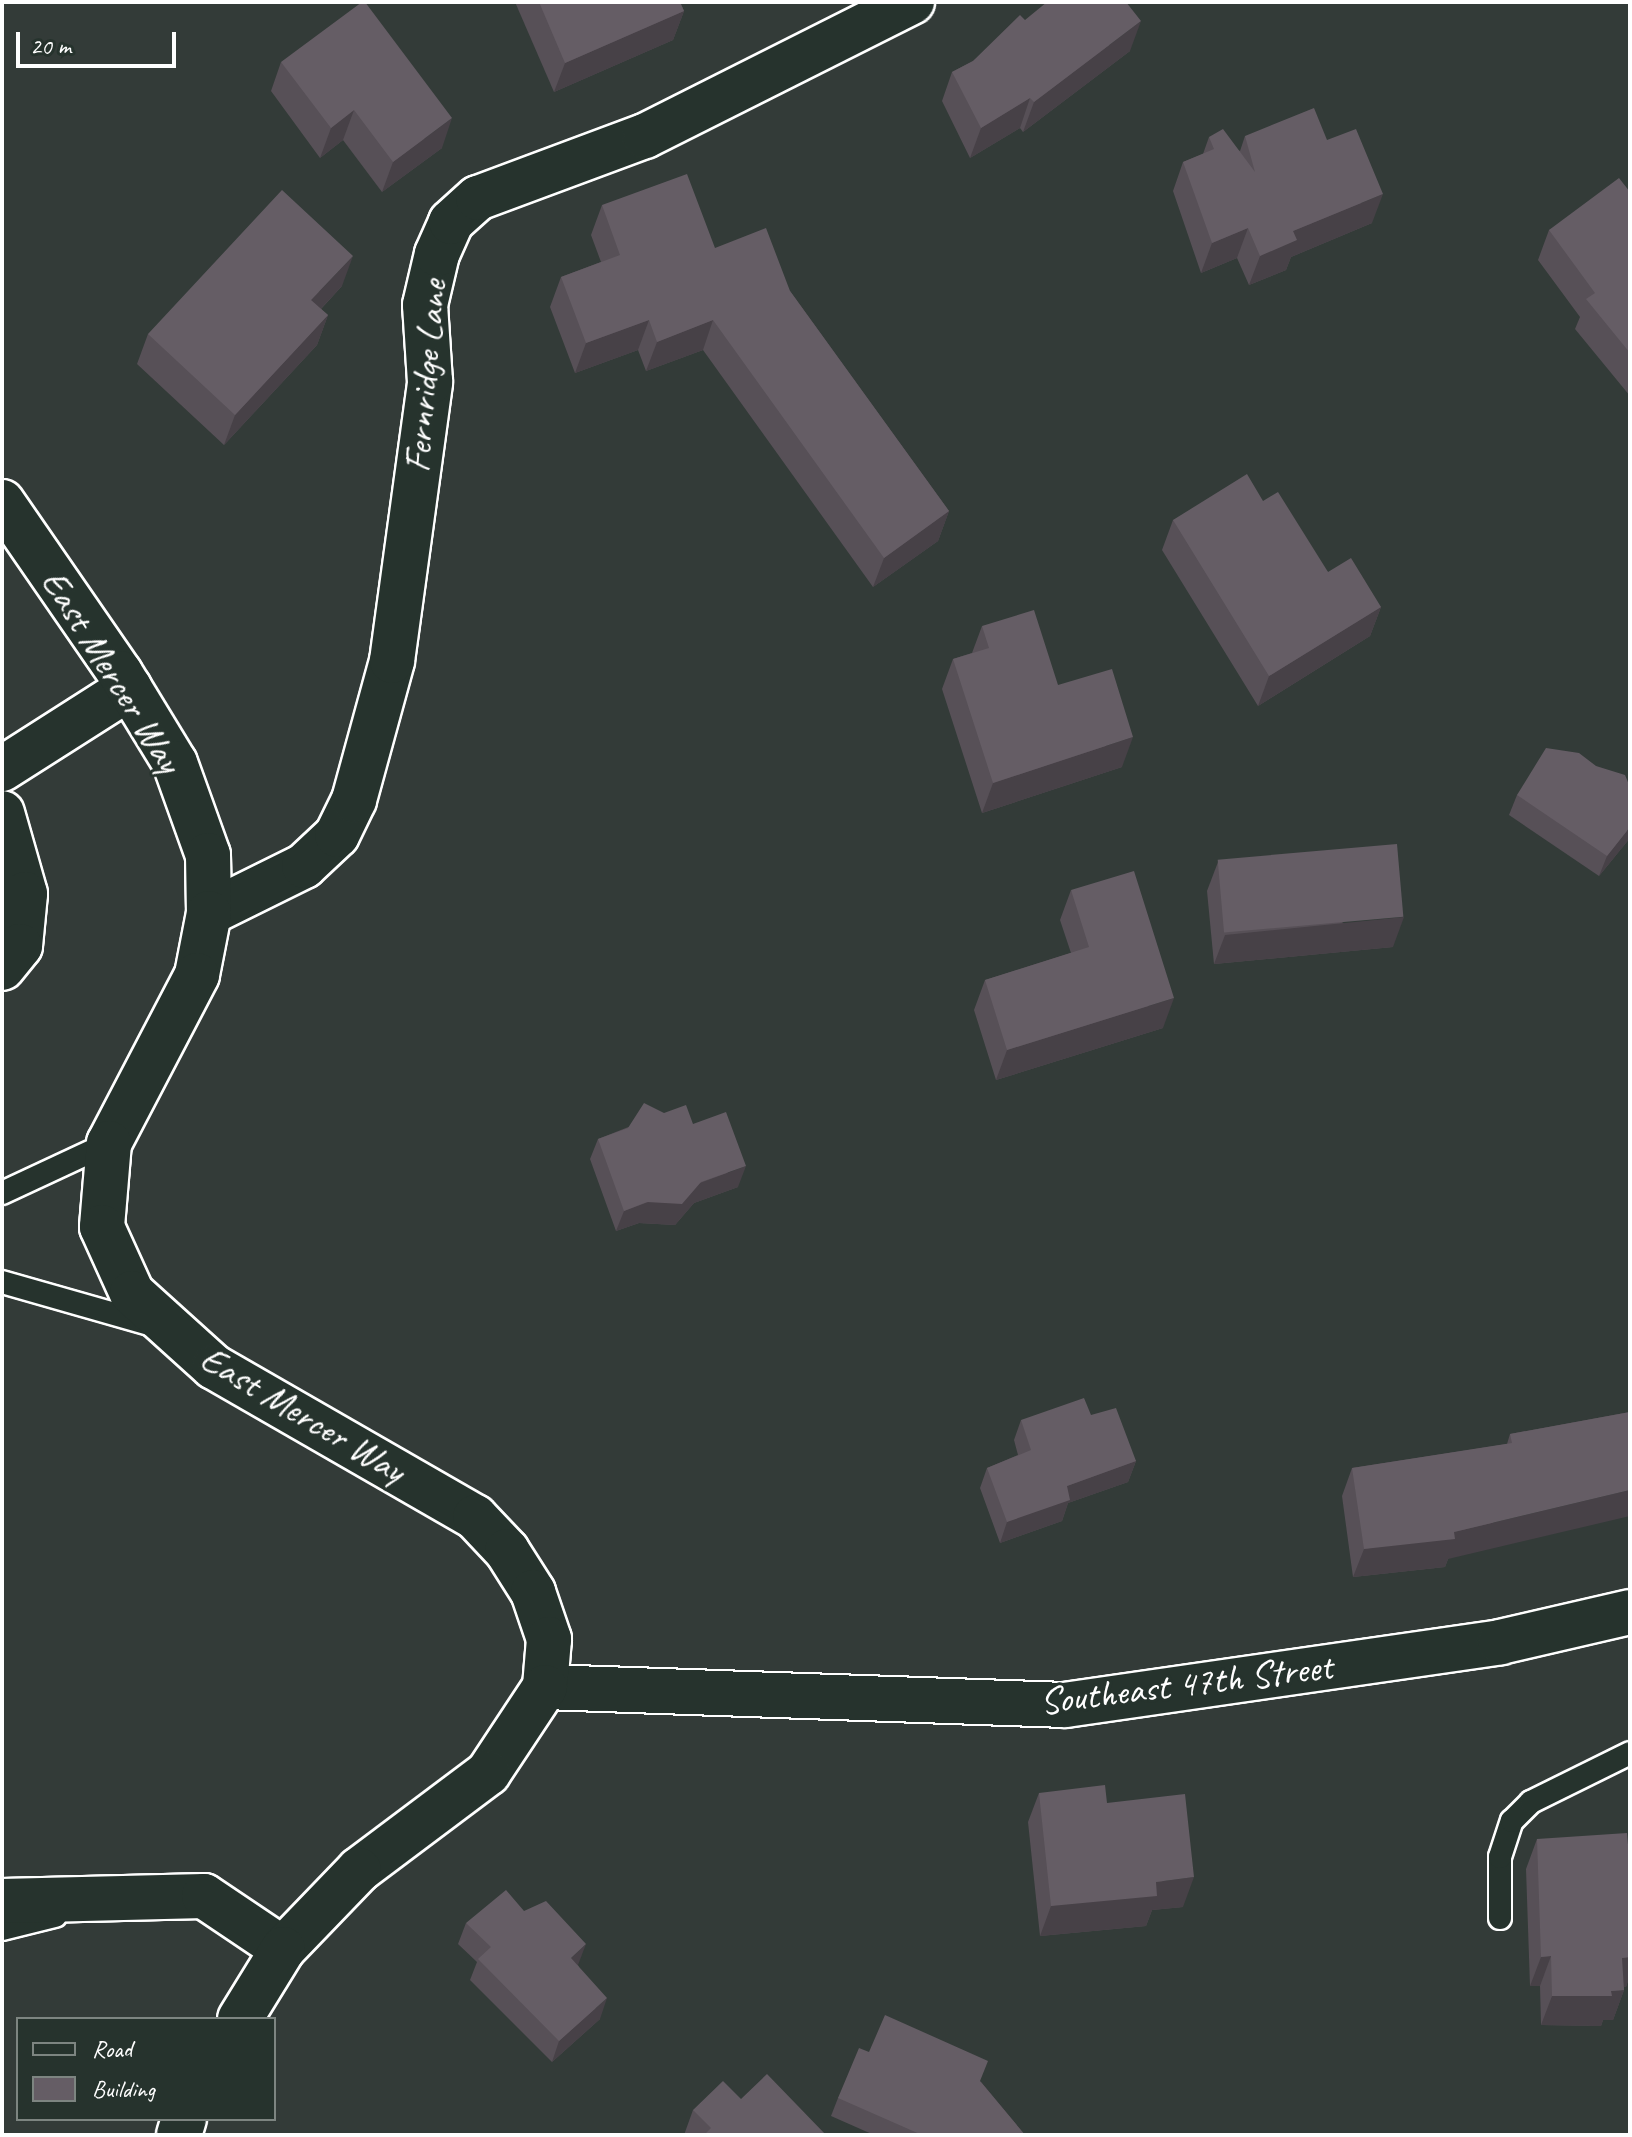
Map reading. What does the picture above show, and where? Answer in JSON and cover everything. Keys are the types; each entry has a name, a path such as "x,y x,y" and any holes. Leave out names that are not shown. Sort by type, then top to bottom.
{"street":[{"name":"Fernridge Lane","path":"209,913 304,866 337,835 354,800 392,661 430,382 425,305 437,254 451,222 478,198 645,136 912,2"},
{"name":"East Mercer Way","path":"2,502 129,688 175,763 208,855 209,913 197,975 109,1143 102,1227 132,1293 214,1367 475,1517 507,1551 533,1592 549,1639 545,1687 488,1773 359,1870 283,1949 241,2017"},
{"path":"2,769 129,688"},
{"path":"2,813 25,894 20,946 2,968"},
{"name":"Southeast 47th Street","path":"545,1687 1065,1705 1500,1642 1630,1612"},
{"path":"2,1901 107,1902 204,1896 283,1949"}],"lane":[{"path":"2,1193 109,1143"},
{"path":"2,1282 173,1331"},
{"path":"1500,1918 1500,1857 1512,1821 1531,1802 1630,1753"},
{"path":"2,1929 107,1902"}],"building":[{"path":"362,2 452,118 393,162 354,110 331,128 281,62"},
{"path":"539,2 680,2 684,11 565,63"},
{"path":"1047,2 1126,2 1141,21 1034,102 1030,98 981,128 952,72 973,61 1020,15 1025,20"},
{"path":"1314,108 1327,140 1356,129 1383,194 1293,231 1297,240 1260,256 1248,228 1212,243 1183,162 1214,149 1209,137 1223,129 1255,172 1245,136"},
{"path":"687,174 715,248 766,228 790,291 949,511 884,558 713,320 657,342 649,320 586,343 561,277 620,255 602,205"},
{"path":"1619,178 1630,192 1630,353 1586,299 1595,293 1549,230"},
{"path":"282,190 353,256 311,300 328,315 235,415 148,334"},
{"path":"1247,474 1263,501 1278,492 1328,572 1351,558 1381,607 1269,676 1173,520"},
{"path":"1034,610 1058,685 1112,669 1133,737 993,783 953,659 989,648 982,626"},
{"path":"1546,748 1579,753 1596,766 1625,775 1630,787 1630,827 1607,856 1517,795"},
{"path":"1397,844 1403,917 1224,932 1218,860"},
{"path":"1134,871 1174,998 1007,1050 985,980 1089,947 1071,890"},
{"path":"644,1103 664,1113 686,1105 693,1124 726,1112 746,1166 701,1182 682,1204 647,1202 624,1211 598,1139 628,1128"},
{"path":"1084,1398 1091,1415 1116,1408 1136,1461 1067,1486 1070,1500 1007,1522 987,1468 1031,1450 1021,1420"},
{"path":"1630,1412 1630,1490 1454,1532 1455,1539 1364,1549 1352,1468 1512,1443 1510,1434"},
{"path":"1105,1785 1107,1803 1185,1794 1194,1877 1156,1882 1157,1896 1051,1906 1039,1793"},
{"path":"1627,1833 1630,1957 1622,1958 1624,1990 1611,1991 1612,1996 1552,1996 1551,1956 1541,1957 1537,1839"},
{"path":"506,1890 524,1911 546,1901 586,1944 571,1958 607,1998 559,2041 478,1959 491,1947 466,1923"},
{"path":"885,2015 988,2061 980,2081 1025,2135 922,2135 838,2098 859,2048 869,2052"},
{"path":"767,2074 826,2135 704,2135 711,2128 693,2110 723,2081 741,2099"}]}
